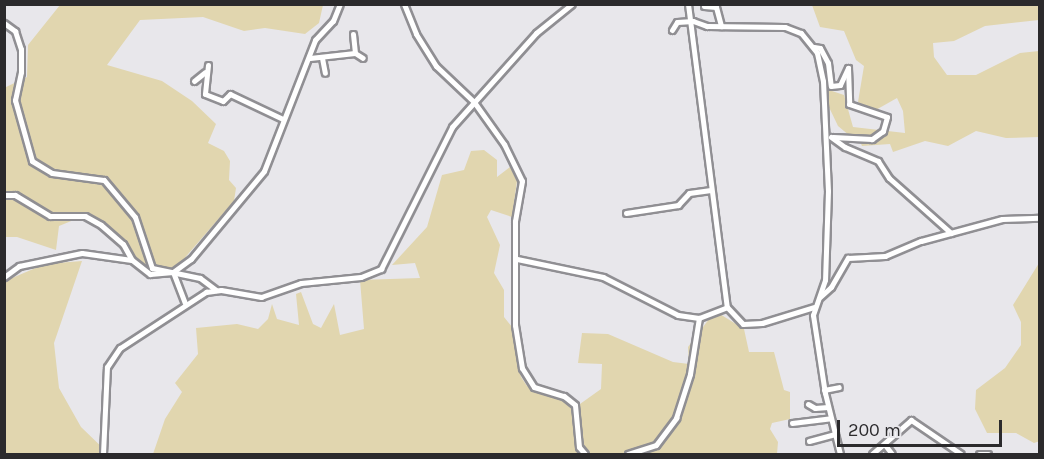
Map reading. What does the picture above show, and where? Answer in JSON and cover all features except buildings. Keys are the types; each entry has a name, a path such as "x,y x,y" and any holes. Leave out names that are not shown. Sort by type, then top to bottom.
{"street":[{"path":"4,195 15,195 50,216 85,216 101,225 123,244 132,260 150,274 174,272 191,259 259,178 310,58 315,40 333,21 340,4"},
{"path":"404,4 416,34 436,66 474,102 504,144 522,180 515,221 517,259 515,325 522,368 534,387 564,396 575,405 579,447 585,454"},
{"path":"4,23 15,31 21,49 21,72 15,100 32,161 52,174 104,180 135,217 152,268 200,278 216,290 261,297 301,283 361,277 381,269 449,130 536,33 572,4"},
{"path":"688,4 693,21 726,307 743,324 776,321 814,307"},
{"path":"704,6 716,7 721,26"},
{"path":"672,30 677,22 693,21 721,26 790,28 801,33 814,47 822,74 826,136 826,271 814,307 824,390 840,454"},
{"path":"352,34 355,53"},
{"path":"814,47 820,48 828,63 831,86 840,86 848,68 849,104 887,117 883,131 872,139 826,136"},
{"path":"310,58 355,53 363,58"},
{"path":"322,58 325,73"},
{"path":"194,81 207,68 205,94 220,101 230,94 283,119"},
{"path":"834,137 845,147 878,161 889,178 951,233"},
{"path":"626,213 678,205 689,193 711,190"},
{"path":"819,297 831,287 848,258 885,256 951,233 1015,217 1040,218"},
{"path":"4,277 19,266 82,253 132,260"},
{"path":"517,259 603,277 668,313 699,318"},
{"path":"174,272 185,303"},
{"path":"103,454 100,442 111,359 120,348 185,303 216,290"},
{"path":"628,454 656,445 676,418 690,374 699,318 710,310 726,307"},
{"path":"824,390 839,387"},
{"path":"807,404 815,408 828,407"},
{"path":"792,423 831,418"},
{"path":"872,454 885,446 911,420 961,454"},
{"path":"809,441 836,434"},
{"path":"885,446 892,454"},
{"path":"979,454 988,454"}],"shaded area":[{"path":"60,5 323,5 319,23 305,34 265,28 244,31 203,17 140,20 107,65 162,81 192,101 216,124 208,143 224,151 230,161 229,180 236,188 234,201 176,268 162,273 152,273 133,259 115,233 86,215 59,226 56,250 17,237 5,237 4,88 27,77 28,45"},
{"path":"812,5 1039,5 1039,20 985,26 954,41 933,43 934,57 947,75 976,75 1020,53 1039,51 1039,137 1006,138 976,131 948,146 925,141 893,152 890,144 862,146 858,137 850,136 838,126 827,103 826,89 844,95 853,127 905,133 903,111 897,98 874,111 858,102 864,66 856,60 844,31 820,27"},
{"path":"484,150 497,160 497,177 510,167 517,181 512,217 491,210 487,217 500,245 494,273 504,290 504,317 512,327 521,377 527,386 580,404 601,389 602,364 578,363 582,333 608,334 673,362 689,364 688,347 715,311 744,329 749,352 774,352 784,390 790,392 790,419 772,423 770,429 778,442 777,454 153,454 165,419 182,392 175,383 198,354 196,328 237,324 258,329 268,319 272,304 277,319 299,325 296,294 301,292 313,324 321,328 334,304 340,335 364,329 360,280 420,278 415,263 392,265 427,227 442,175 464,170 471,151"},
{"path":"82,261 54,343 59,388 81,427 109,454 5,454 5,281 45,264"},
{"path":"1039,263 1040,441 1034,443 1016,433 987,433 975,409 976,390 1005,368 1021,345 1021,322 1013,305"}]}
